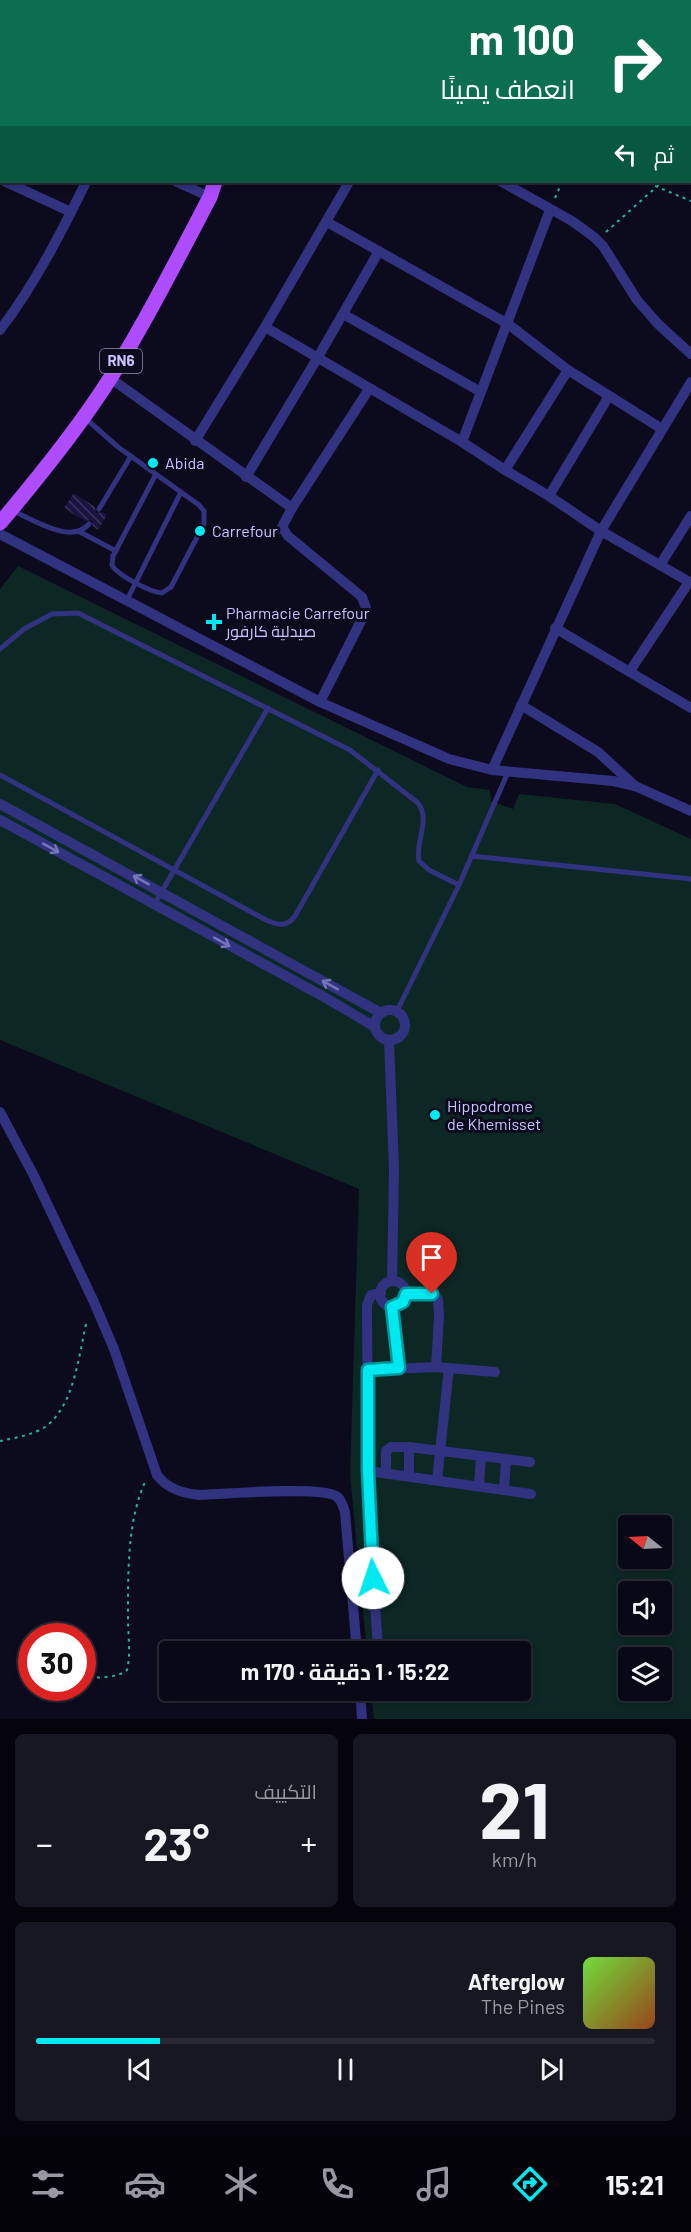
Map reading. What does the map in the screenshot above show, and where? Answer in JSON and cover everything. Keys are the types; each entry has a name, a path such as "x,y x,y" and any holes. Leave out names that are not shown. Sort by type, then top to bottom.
{"main road":[{"name":"RN6","path":"0,524 84,417 110,378 162,288 210,197 215,183"}],"street":[{"path":"8,183 71,212"},
{"path":"2,325 71,212 86,183"},
{"path":"179,183 210,197"},
{"path":"195,441 266,327 348,183"},
{"path":"504,183 584,229 597,240 637,300 658,324 691,354"},
{"path":"462,442 550,210"},
{"path":"327,222 508,324 568,370 662,429"},
{"path":"246,477 379,251"},
{"path":"343,314 481,392"},
{"path":"266,327 462,442 601,531 690,582 630,671"},
{"path":"505,470 568,370"},
{"path":"110,378 195,441 292,508"},
{"path":"492,770 601,531 691,382"},
{"path":"320,702 366,608 362,597 284,532 284,521 369,389"},
{"path":"549,496 609,396"},
{"path":"660,565 691,516"},
{"path":"0,534 320,702 449,759 492,770 585,777 635,786 691,811"},
{"path":"555,628 691,708"},
{"path":"521,705 598,752 635,786"},
{"path":"0,804 381,1013"},
{"path":"0,820 326,998 375,1027 380,1036 389,1041 401,1037 405,1029 405,1021 397,1011 389,1010 381,1013 375,1022 375,1027"},
{"path":"389,1041 394,1168 392,1281"},
{"path":"0,1112 33,1174 93,1300 114,1349 155,1468 163,1483 185,1494 199,1496 316,1491 336,1496 345,1512 356,1641"},
{"path":"392,1281 400,1283 406,1294 403,1302 392,1307 384,1302 381,1293 384,1285 392,1281"},
{"path":"378,1641 370,1539 368,1471 368,1300 371,1295 381,1293"},
{"path":"406,1294 432,1294 438,1299 440,1309 436,1367"},
{"path":"392,1307 399,1368"},
{"path":"368,1370 436,1367 495,1372"},
{"path":"437,1480 449,1368"},
{"path":"409,1447 409,1476"},
{"path":"386,1473 387,1449 409,1447 530,1462"},
{"path":"479,1486 481,1456"},
{"path":"504,1490 506,1459"},
{"path":"368,1471 531,1494"},
{"path":"361,1701 362,1719"}],"lane":[{"path":"84,417 130,456 156,474 181,492 202,508 206,516 169,590 158,593 114,569 112,560 156,474"},
{"path":"99,509 130,456"},
{"path":"127,600 181,492"},
{"path":"11,510 63,533 80,532 116,551"},
{"path":"80,532 89,524"},
{"path":"0,649 24,629 52,614 78,613 350,750 418,802 423,810 419,861 429,870 459,885"},
{"path":"154,905 268,708"},
{"path":"0,775 278,925 287,924 295,916 378,770"},
{"path":"397,1011 459,885 509,771"},
{"path":"471,856 691,879"}],"path":[{"path":"550,210 562,183"},
{"path":"597,240 660,183"},
{"path":"655,186 691,201"},
{"path":"0,1441 23,1436 44,1427 60,1410 72,1382 93,1300"},
{"path":"96,1677 125,1673 127,1670 133,1528 142,1489 148,1475 155,1468"}],"green space":[{"name":"Hippodrome de Khemisset","path":"18,566 467,787 490,790 491,801 513,809 519,794 615,804 691,839 691,1719 374,1719 372,1701 531,1701 531,1641 366,1641 350,1475 359,1189 0,1040 0,589"}],"building":[{"path":"74,493 95,507 96,513 103,512 107,515 98,530 93,526 91,520 85,521 64,508"}],"place":[{"name":"Abida","path":"153,463"},
{"name":"Carrefour","path":"200,531"},
{"name":"Pharmacie Carrefour صيدلية كارفور","path":"214,622"},
{"name":"Hippodrome de Khemisset","path":"435,1115"}],"route":[{"path":"373,1578 368,1471 368,1370 399,1368 392,1307 400,1305 406,1294 432,1294"}]}
